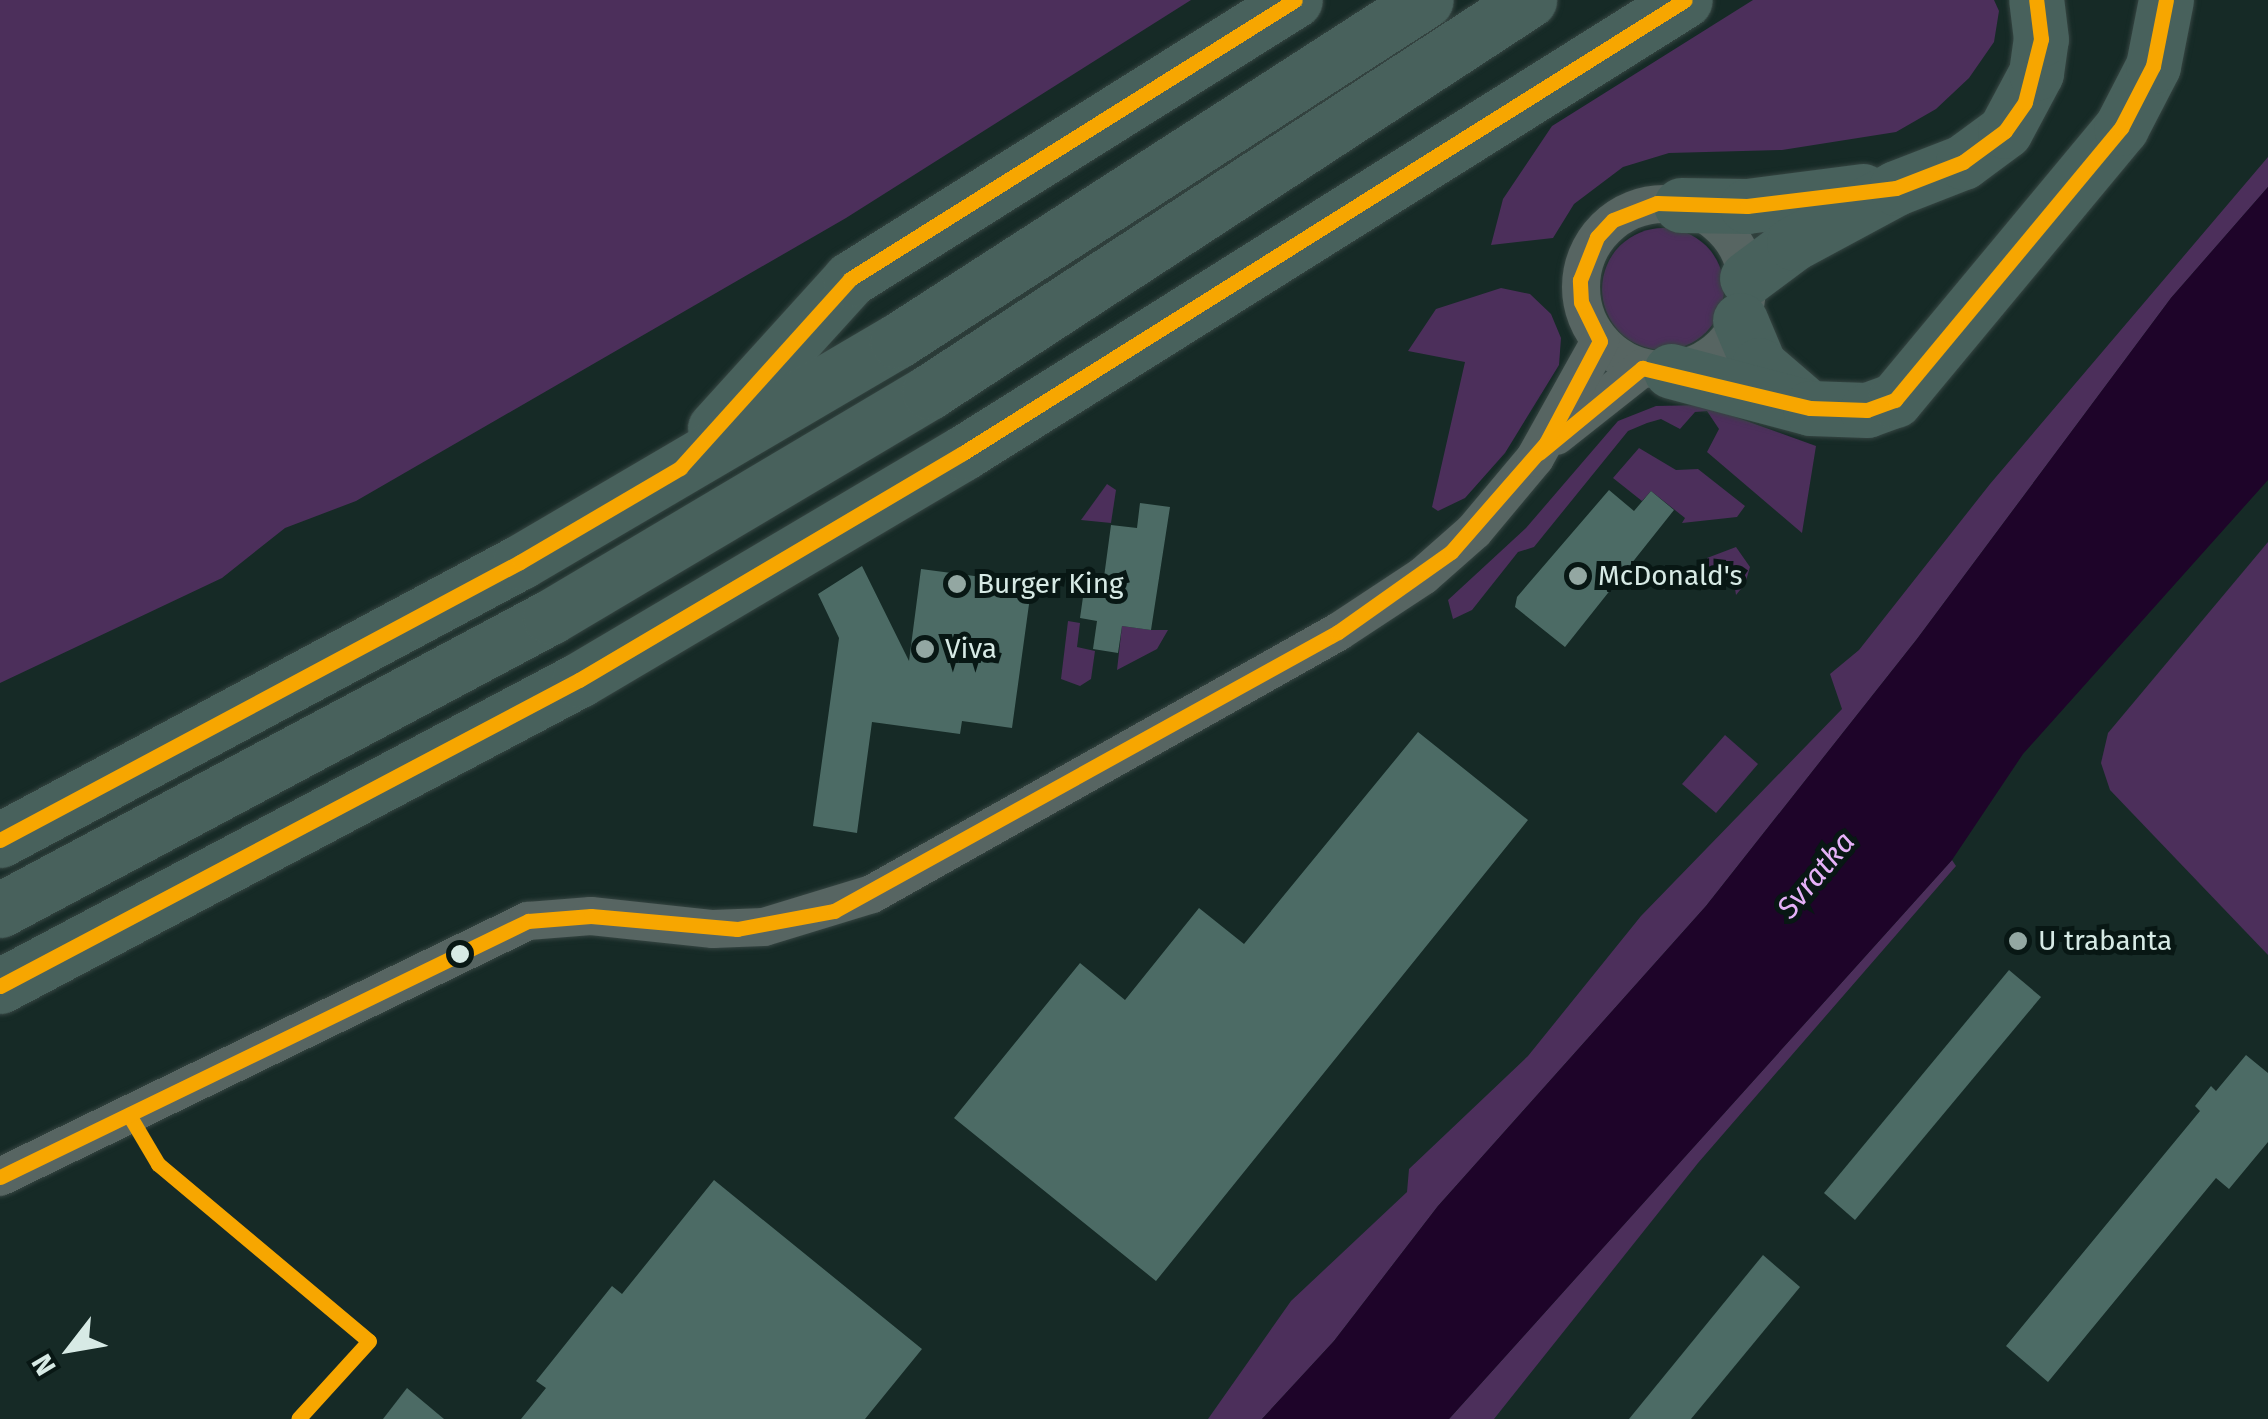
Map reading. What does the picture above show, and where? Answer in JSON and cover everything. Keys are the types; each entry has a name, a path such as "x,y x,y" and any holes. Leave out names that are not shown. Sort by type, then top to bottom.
{"highway":[{"path":"680,468 850,278 1295,0"},
{"path":"0,840 520,562 897,341 1426,0"},
{"path":"0,910 616,578 928,392 1529,0"},
{"path":"1422,162 1614,0"},
{"path":"0,986 612,660 963,453 1685,0"},
{"path":"1810,408 1759,365 1744,299 1794,243 1896,188 1964,162 2005,130 2036,72 2041,39 2036,0"},
{"path":"1657,369 1810,408 1867,410 1895,400 1919,377 2121,128 2153,66 2166,0"},
{"path":"1680,205 1747,206 1896,188"},
{"path":"161,903 313,842"}],"street":[{"path":"1546,443 1657,369 1713,355 1744,299 1732,239 1700,212 1680,205 1634,208 1597,237 1580,280 1588,322 1600,341 1657,369"},
{"path":"0,1177 506,928 551,916 713,929 799,921 872,894 1394,597 1474,531 1546,443 1600,341"}],"shaded area":[{"path":"0,0 1191,0 846,218 356,501 285,528 222,578 0,683"},
{"path":"1753,0 1994,0 1999,11 1994,42 1969,78 1936,109 1896,132 1782,150 1669,153 1623,167 1574,204 1553,238 1491,245 1503,199 1552,126"},
{"path":"2268,157 2268,187 2171,298 1917,639 1706,906 1438,1206 1334,1341 1262,1419 1208,1419 1291,1301 1407,1192 1409,1169 1528,1056 1641,916 1842,709 1830,674 1859,650 1990,484"},
{"path":"1663,228 1686,233 1706,246 1719,266 1724,289 1719,312 1706,332 1686,345 1663,350 1640,345 1620,332 1607,312 1602,289 1607,266 1620,246 1640,233"},
{"path":"1501,288 1530,294 1551,314 1561,338 1559,365 1505,453 1465,498 1438,511 1432,507 1465,362 1408,351 1436,309"},
{"path":"1702,405 1816,446 1802,533 1707,452 1719,429 1707,411 1695,412 1680,429 1661,419 1628,431 1534,547 1518,552 1472,610 1453,619 1448,600 1526,528 1618,421 1656,406"},
{"path":"1639,448 1676,470 1698,469 1745,506 1737,517 1682,523 1685,518 1651,491 1642,501 1613,478"},
{"path":"1107,484 1116,490 1111,523 1081,520"},
{"path":"2268,542 2268,955 2110,790 2101,763 2108,733"},
{"path":"1736,547 1750,567 1745,584 1736,595 1731,564 1710,589 1707,558"},
{"path":"1068,621 1080,623 1077,647 1095,651 1091,679 1080,686 1061,679"},
{"path":"1122,626 1168,630 1157,649 1117,670"},
{"path":"1725,735 1758,764 1716,813 1682,784"},
{"path":"1952,860 1956,866 1698,1163 1494,1419 1449,1419"}],"water":[{"name":"Svratka","path":"2268,187 2268,480 2023,754 1952,860 1449,1419 1262,1419 1334,1341 1438,1206 1706,906 1917,639 2171,298"}],"building":[{"name":"McDonald's","path":"1609,490 1634,511 1651,491 1674,510 1565,647 1515,607 1517,597"},
{"path":"1140,503 1170,507 1151,630 1122,626 1118,653 1093,649 1097,621 1080,618 1084,590 1102,592 1111,525 1137,528"},
{"path":"862,566 909,661 921,569 982,577 980,590 1030,597 1012,728 962,721 960,734 872,722 857,833 813,826 839,638 818,594"},
{"path":"1418,732 1528,820 1156,1281 954,1118 1080,963 1125,1000 1199,908 1244,944"},
{"path":"2009,970 2041,997 1855,1220 1824,1193"},
{"path":"2246,1055 2268,1073 2268,1142 2229,1189 2216,1178 2048,1382 2006,1346 2200,1111 2195,1106 2211,1086 2216,1091"},
{"path":"714,1180 922,1349 865,1419 521,1419 546,1388 536,1381 612,1286 622,1294"},
{"path":"1763,1255 1800,1287 1691,1419 1629,1419"},
{"path":"407,1388 444,1419 383,1419"}],"transit line":[{"path":"0,840 520,562 680,468 850,279 1295,0"},
{"path":"0,986 579,680 963,453 1685,0"},
{"path":"0,1177 528,921 591,916 737,929 834,911 1338,632 1451,552 1546,443 1600,341 1581,302 1580,280 1597,237 1613,220 1657,203 1747,206 1896,188 1963,162 2005,131 2025,102 2041,39 2036,0"},
{"path":"1539,453 1642,368 1810,408 1867,410 1895,400 2121,128 2153,66 2166,0"},
{"path":"129,1115 158,1164 369,1341 298,1419"}],"place":[{"name":"McDonald's","path":"1578,576"},
{"name":"Burger King","path":"957,584"},
{"name":"Viva","path":"925,649"},
{"name":"U trabanta","path":"2018,941"}]}
